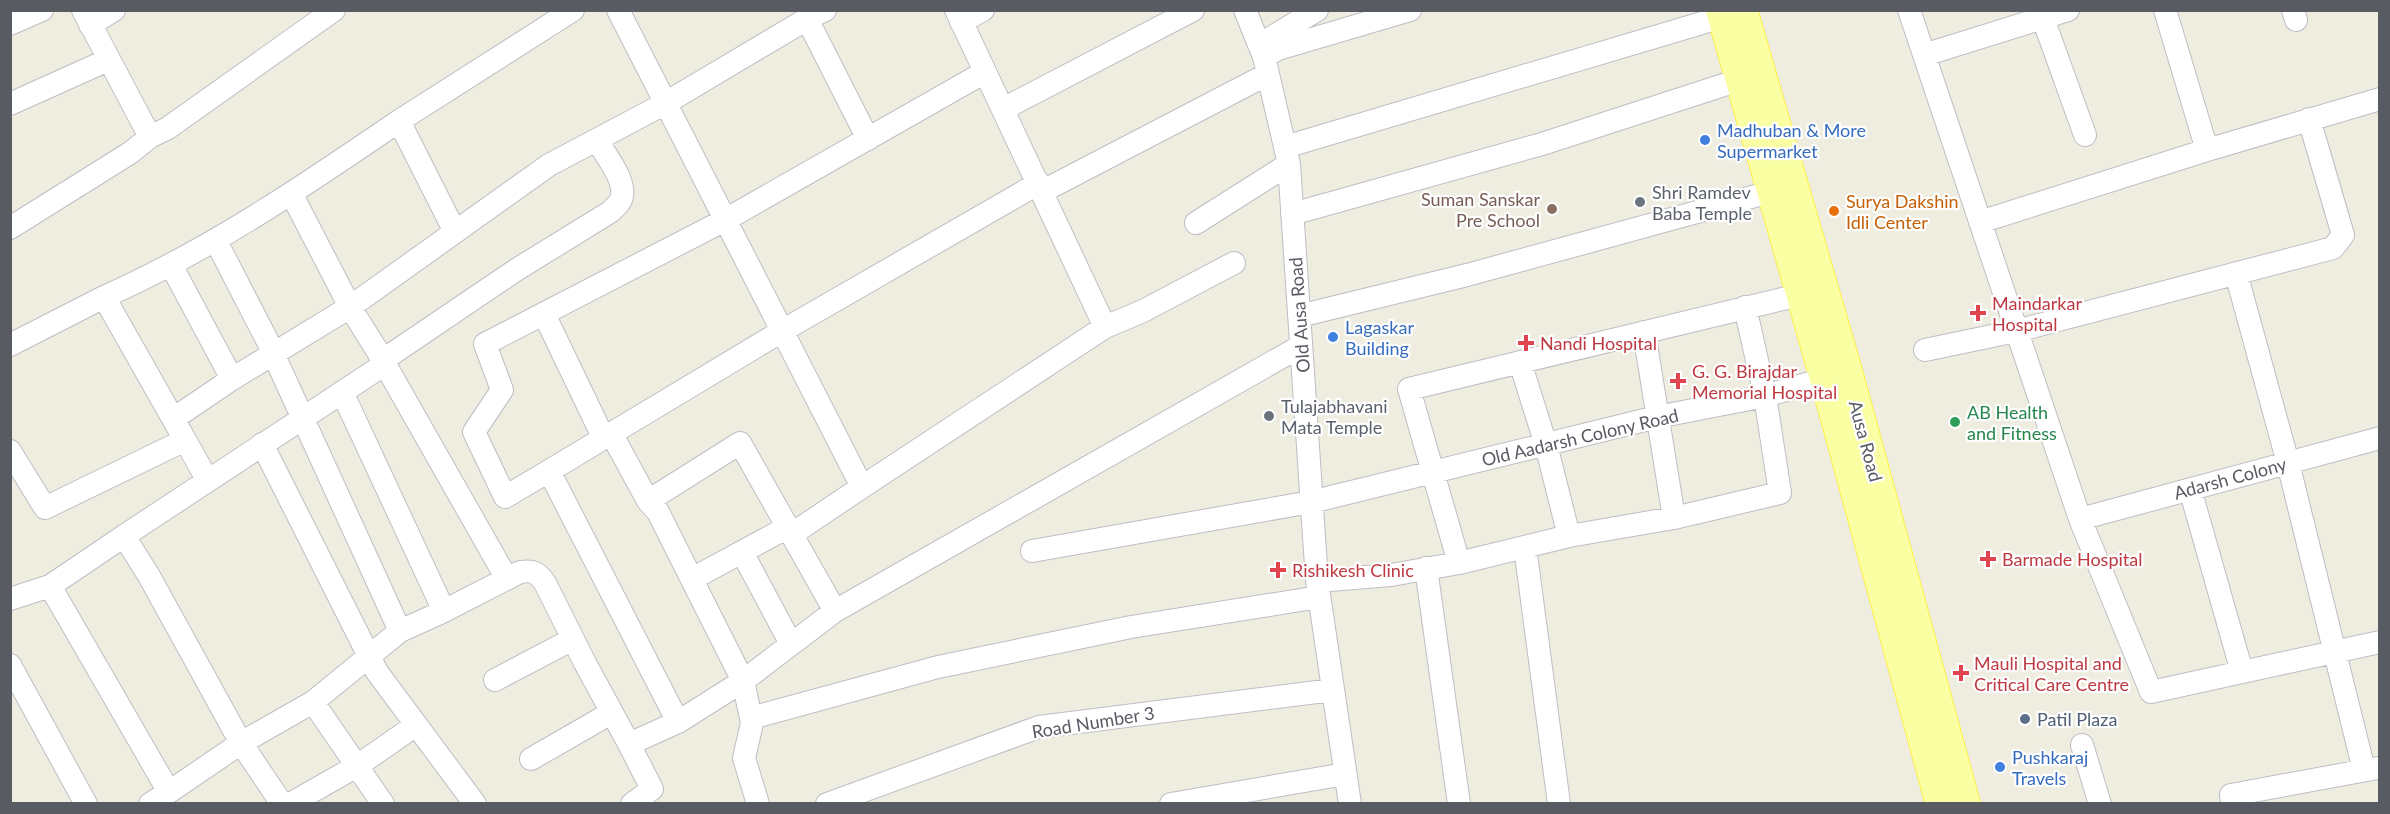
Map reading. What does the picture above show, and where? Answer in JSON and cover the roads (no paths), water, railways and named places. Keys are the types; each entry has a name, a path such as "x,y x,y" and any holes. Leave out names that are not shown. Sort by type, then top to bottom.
{"main road":[{"path":"1728,13 1739,80 1799,295 1836,376 1940,804"},
{"name":"Ausa Road","path":"1728,13 1966,804"}],"street":[{"path":"10,24 42,10"},
{"path":"114,10 87,18 150,138"},
{"path":"10,228 168,128 334,10"},
{"path":"10,345 216,241 292,195 399,121 573,10"},
{"path":"618,10 664,104 862,487"},
{"path":"983,10 959,16 1105,327"},
{"path":"1003,109 1193,10"},
{"name":"Old Ausa Road","path":"1245,10 1264,59 1287,156 1318,589 1350,804"},
{"path":"1264,59 1317,10"},
{"path":"985,72 725,220 486,344 502,390 474,432 505,497 782,331 1041,187 1278,49 1410,10"},
{"path":"1909,10 2080,519 2151,692 2379,642"},
{"path":"1924,55 2041,14 2068,10"},
{"path":"2165,10 2207,150"},
{"path":"1196,224 1287,156 1728,13"},
{"path":"173,419 232,379 350,307 549,165 664,104 815,14 868,139"},
{"path":"2041,14 2085,135"},
{"path":"10,104 108,60"},
{"path":"1292,214 1542,144 1739,80"},
{"path":"1980,222 2207,150 2379,99"},
{"path":"1925,350 2016,331 2333,248 2343,235 2310,119"},
{"path":"399,121 455,232"},
{"path":"12,596 50,586 342,392 516,270 610,212 620,203 621,183 597,140"},
{"path":"1299,316 1467,275 1770,192"},
{"path":"292,195 350,307 384,362 507,579"},
{"path":"216,241 273,354 400,631"},
{"path":"692,579 742,552 790,531 862,487 1105,327 1143,311 1234,263"},
{"path":"171,265 232,379"},
{"path":"2233,804 2231,795 2372,769 2334,652 2288,462 2236,273"},
{"path":"1459,563 1409,390 1799,295"},
{"path":"104,297 208,481"},
{"path":"751,718 938,667 1318,589 1459,563 1569,536 1674,518 1780,494 1766,396 1745,308"},
{"path":"544,314 607,435 648,501 658,512 742,681 751,718 744,758 759,804"},
{"path":"1644,332 1674,518"},
{"path":"629,744 678,722 742,681 835,611 1301,346"},
{"path":"1521,362 1546,445 1569,536"},
{"name":"Old Aadarsh Colony Road","path":"1032,551 1311,502 1657,417 1766,396 1836,376"},
{"path":"342,392 444,611"},
{"name":"Adarsh Colony","path":"2080,519 2379,438"},
{"path":"10,451 45,508 185,440"},
{"path":"648,501 740,443 835,611"},
{"path":"262,444 377,672 469,802"},
{"path":"549,471 678,722"},
{"path":"2190,489 2242,672"},
{"path":"124,536 149,576 240,743 282,804"},
{"path":"1525,547 1559,804"},
{"path":"742,552 791,644"},
{"path":"1426,568 1459,804"},
{"path":"50,586 160,798 240,743 313,702 400,631 520,572 538,573 652,789 632,804"},
{"path":"495,680 573,639"},
{"path":"10,665 86,804"},
{"name":"Road Number 3","path":"827,804 1039,727 1333,690"},
{"path":"313,702 382,804"},
{"path":"531,759 611,712"},
{"path":"290,804 357,766 416,725"},
{"path":"2082,745 2100,804"},
{"path":"1171,804 1345,774"}],"place":[{"name":"Madhuban & More Supermarket","path":"1705,140"},
{"name":"Shri Ramdev Baba Temple","path":"1640,202"},
{"name":"Suman Sanskar Pre School","path":"1552,209"},
{"name":"Surya Dakshin Idli Center","path":"1834,211"},
{"name":"Maindarkar Hospital","path":"1978,313"},
{"name":"Lagaskar Building","path":"1333,337"},
{"name":"Nandi Hospital","path":"1526,343"},
{"name":"G. G. Birajdar Memorial Hospital","path":"1678,381"},
{"name":"Tulajabhavani Mata Temple","path":"1269,416"},
{"name":"AB Health and Fitness","path":"1955,422"},
{"name":"Barmade Hospital","path":"1988,559"},
{"name":"Rishikesh Clinic","path":"1278,570"},
{"name":"Mauli Hospital and Critical Care Centre","path":"1961,673"},
{"name":"Patil Plaza","path":"2025,719"},
{"name":"Pushkaraj Travels","path":"2000,767"}]}
